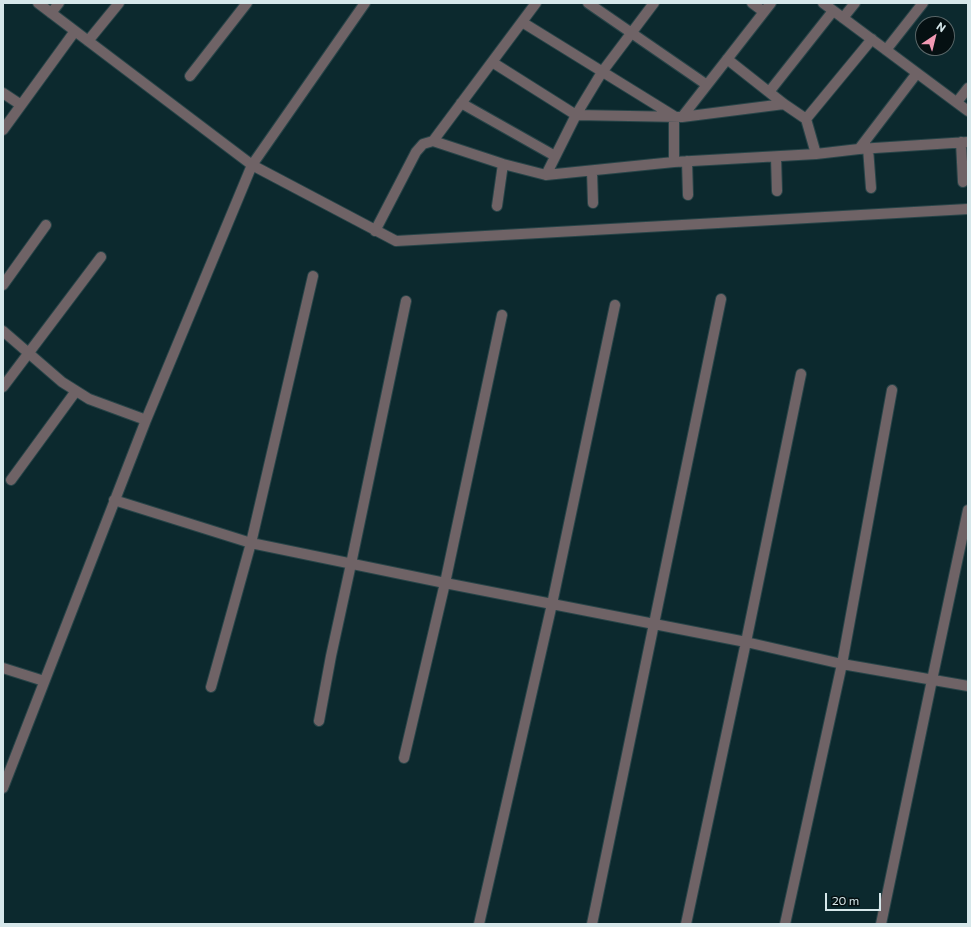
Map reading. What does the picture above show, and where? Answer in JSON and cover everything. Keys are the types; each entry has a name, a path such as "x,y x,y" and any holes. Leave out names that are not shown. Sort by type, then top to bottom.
{"street":[{"path":"38,3 252,165 396,241 968,210"},
{"path":"51,13 58,3"},
{"path":"88,41 119,3"},
{"path":"190,76 247,3"},
{"path":"4,782 146,420 252,165 364,3"},
{"path":"433,141 536,3"},
{"path":"588,3 707,85"},
{"path":"546,175 576,115 602,72 654,3"},
{"path":"752,3 764,12"},
{"path":"674,162 678,116 707,85 771,3"},
{"path":"823,3 968,111"},
{"path":"843,18 855,3"},
{"path":"886,50 923,3"},
{"path":"769,92 833,10"},
{"path":"522,22 602,72 678,116"},
{"path":"3,130 75,31"},
{"path":"806,119 872,39"},
{"path":"727,59 784,104 806,119 816,154"},
{"path":"492,62 576,115 678,116 784,104"},
{"path":"871,188 863,148 917,73"},
{"path":"957,102 968,88"},
{"path":"3,93 21,105"},
{"path":"461,103 555,156"},
{"path":"375,231 416,152 423,144 433,141 503,164 546,175 674,162 776,157 863,148 965,142 963,182"},
{"path":"776,157 777,191"},
{"path":"687,162 688,195"},
{"path":"498,206 503,164"},
{"path":"592,171 593,203"},
{"path":"3,285 46,226"},
{"path":"3,388 101,257"},
{"path":"212,687 252,543 313,276"},
{"path":"592,924 721,299"},
{"path":"319,721 331,656 406,301"},
{"path":"479,924 552,604 615,304"},
{"path":"404,758 445,583 502,315"},
{"path":"3,331 62,382 76,391 89,399 146,420"},
{"path":"686,924 801,374"},
{"path":"785,924 842,664 892,390"},
{"path":"11,480 76,391"},
{"path":"114,500 252,543 445,583 654,623 842,664 968,686"},
{"path":"881,924 968,510"},
{"path":"3,668 44,681"}]}
